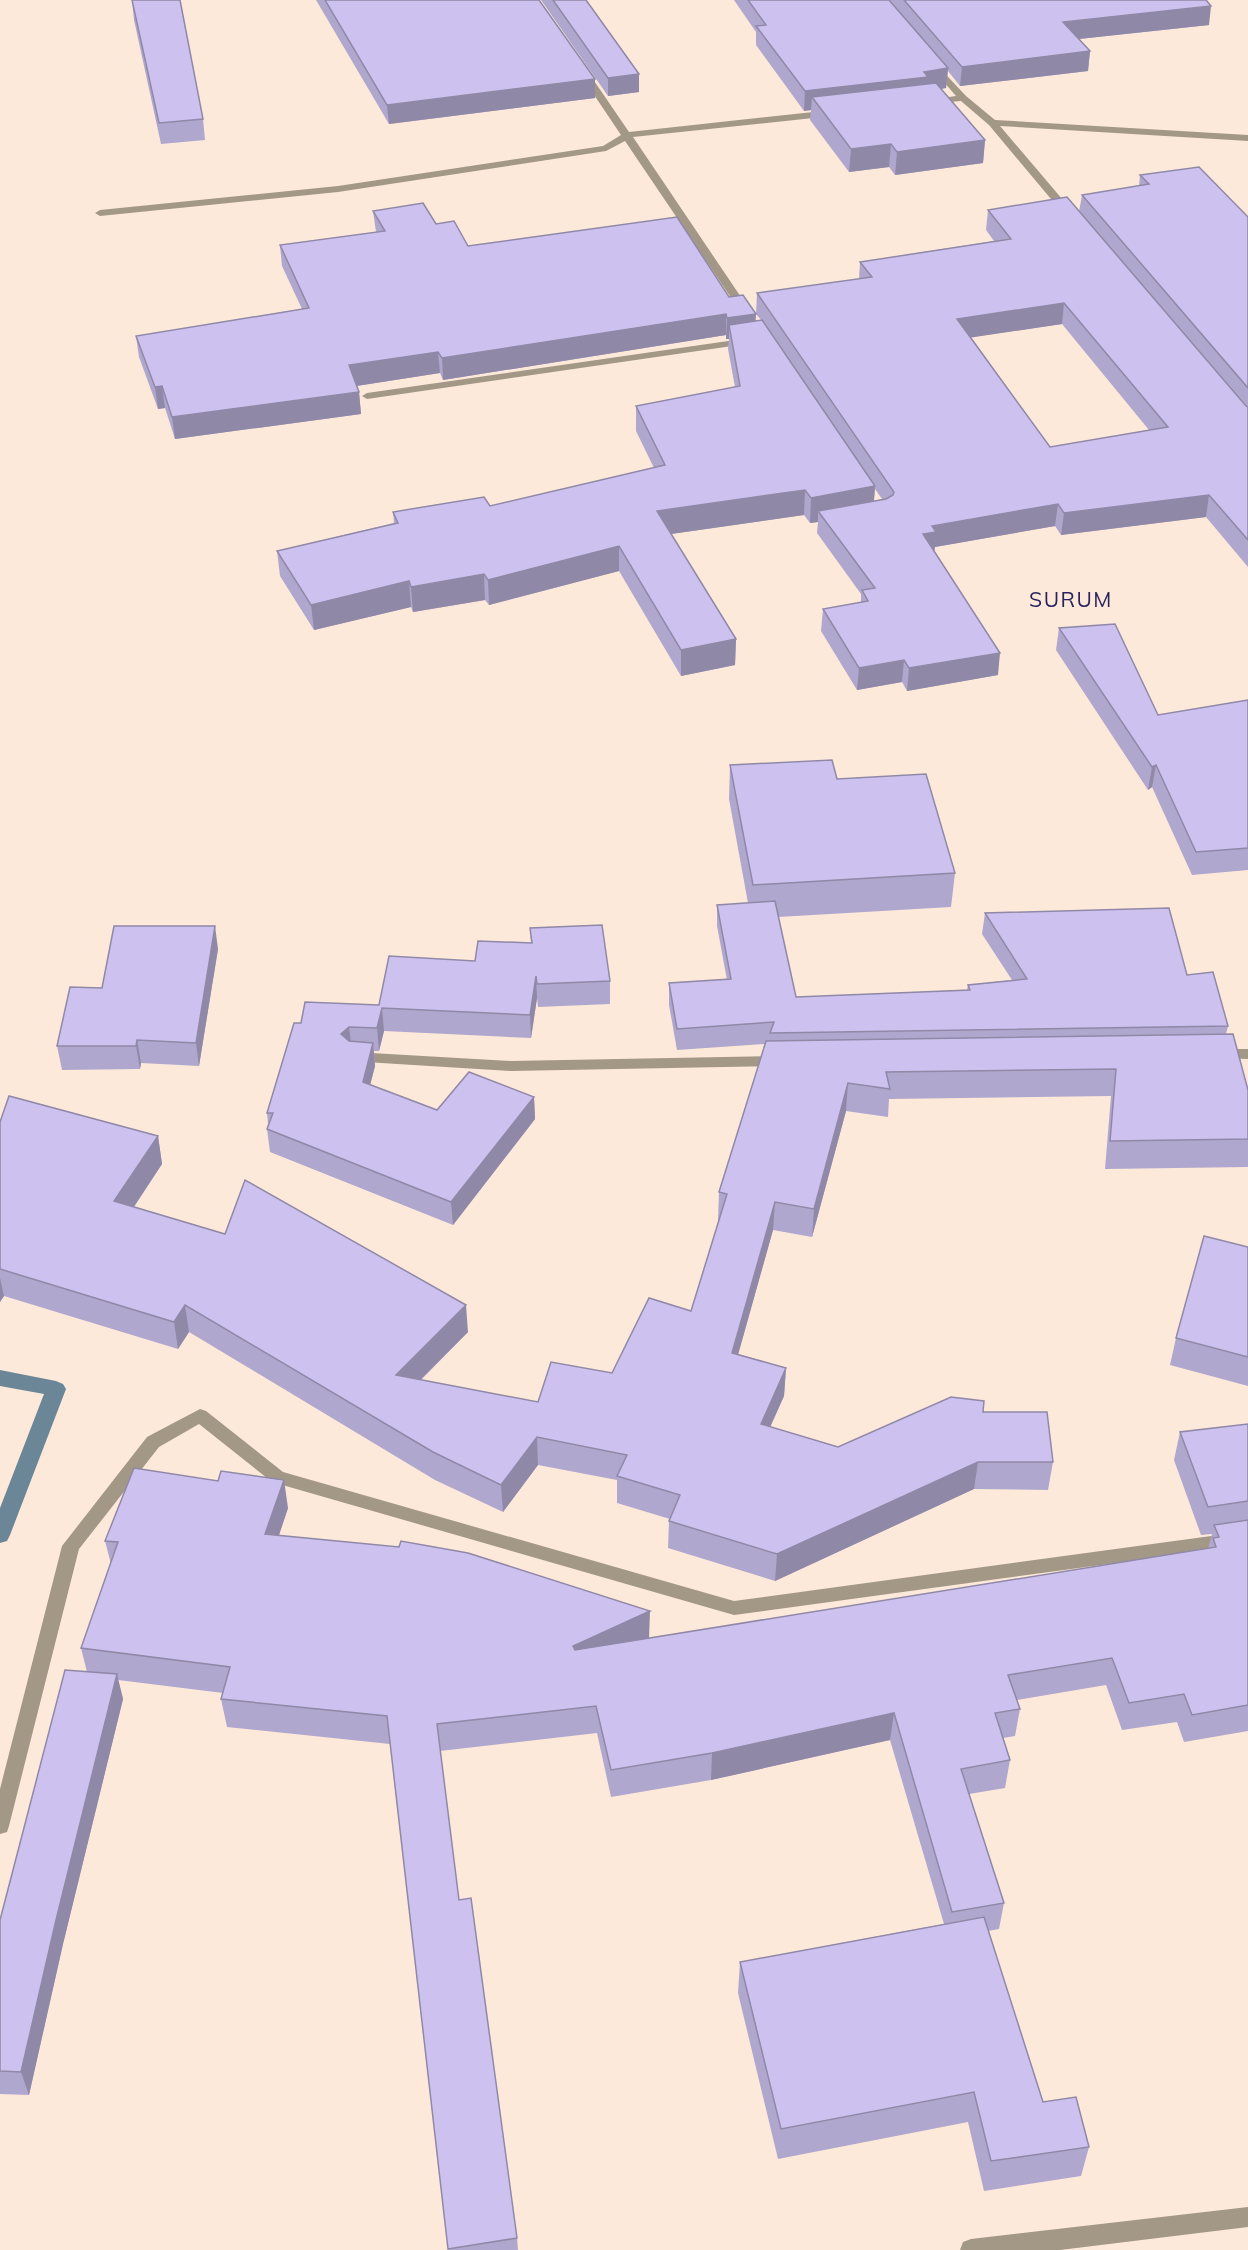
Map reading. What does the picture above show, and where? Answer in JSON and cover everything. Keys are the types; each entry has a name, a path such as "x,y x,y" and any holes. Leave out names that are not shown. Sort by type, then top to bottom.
{"street":[{"path":"924,54 963,98 992,123 1077,224"},
{"path":"574,58 751,319"},
{"path":"917,103 963,98"},
{"path":"99,213 350,187 606,148 628,135 847,111"},
{"path":"992,123 1248,138"},
{"path":"367,396 764,339"},
{"path":"1200,1054 1248,1054"},
{"path":"353,1056 511,1066 796,1061"},
{"path":"0,1826 71,1546 153,1442 200,1416 278,1477 734,1608 1248,1538"},
{"path":"971,2250 1248,2217"}],"building":[{"path":"132,0 180,0 203,119 159,123"},
{"path":"325,0 539,0 595,79 387,105"},
{"path":"553,0 586,0 639,74 608,78"},
{"path":"748,0 889,0 948,68 924,72 928,77 805,91 756,26 766,25"},
{"path":"904,0 1206,0 1211,6 1063,22 1090,51 962,67"},
{"path":"936,83 985,140 897,152 891,144 851,149 812,97"},
{"path":"1199,167 1248,217 1248,388 1082,195 1149,184 1140,175"},
{"path":"1067,197 1248,407 1248,540 1209,495 1064,513 1058,504 932,526 936,532 923,534 1000,653 909,668 904,660 859,668 823,609 868,601 862,590 875,588 818,511 886,499 894,492 757,293 872,277 860,262 1011,239 988,210","holes":["1064,303 1168,427 1050,447 957,319"]},
{"path":"423,203 436,224 454,221 468,246 677,217 729,297 743,295 756,314 727,318 726,314 442,358 438,352 349,365 359,392 172,417 162,386 155,387 136,336 309,308 280,245 385,231 373,211"},
{"path":"762,320 875,486 811,498 805,490 657,511 736,639 681,650 619,546 488,580 484,574 411,587 409,581 311,605 277,551 398,523 393,512 484,497 490,506 665,465 636,406 740,386 729,325"},
{"path":"1115,624 1158,715 1248,700 1248,848 1196,852 1156,765 1152,767 1059,628"},
{"path":"832,760 837,779 926,774 955,873 753,885 730,765"},
{"path":"775,901 796,997 970,990 968,985 1027,979 985,913 1169,908 1187,975 1213,972 1228,1026 770,1033 774,1022 677,1029 669,983 731,979 717,905"},
{"path":"602,925 610,981 537,984 536,976 530,1015 382,1008 377,1028 349,1027 341,1034 349,1041 373,1043 363,1082 437,1110 469,1072 534,1097 451,1202 267,1129 273,1113 267,1113 294,1023 301,1023 305,1002 379,1005 389,956 475,961 478,941 532,943 530,928"},
{"path":"114,926 215,926 196,1043 137,1040 136,1046 57,1046 70,987 102,988"},
{"path":"1233,1034 1248,1090 1248,1139 1110,1141 1116,1069 886,1072 890,1089 848,1083 814,1209 775,1202 732,1353 786,1368 761,1424 838,1447 951,1397 984,1401 983,1412 1047,1412 1053,1462 978,1462 777,1554 669,1521 680,1495 617,1476 627,1455 537,1437 501,1485 433,1452 185,1305 174,1322 0,1269 0,1122 9,1096 158,1136 114,1201 225,1234 245,1180 466,1305 396,1375 538,1402 551,1362 612,1373 649,1298 691,1311 727,1194 719,1192 766,1041"},
{"path":"1204,1236 1248,1247 1248,1357 1176,1338"},
{"path":"1248,1424 1248,1501 1208,1507 1180,1432"},
{"path":"134,1468 218,1481 221,1471 284,1480 265,1534 399,1547 401,1541 468,1553 650,1611 573,1646 575,1650 1216,1547 1213,1538 1219,1537 1214,1525 1248,1520 1248,1705 1192,1715 1184,1694 1129,1703 1112,1658 1008,1675 1020,1709 995,1713 1010,1760 961,1769 1004,1903 952,1912 894,1713 712,1753 611,1770 596,1706 437,1724 459,1900 471,1898 517,2238 448,2249 387,1716 221,1699 230,1667 81,1648 118,1542 105,1541"},
{"path":"65,1670 117,1674 21,2072 0,2071 0,1920"},
{"path":"984,1917 1043,2102 1076,2097 1089,2147 991,2161 974,2092 781,2129 740,1962"}],"waterway":[{"path":"0,1378 56,1389 0,1535"}],"district":[{"name":"SURUM","path":"1071,599"}]}
